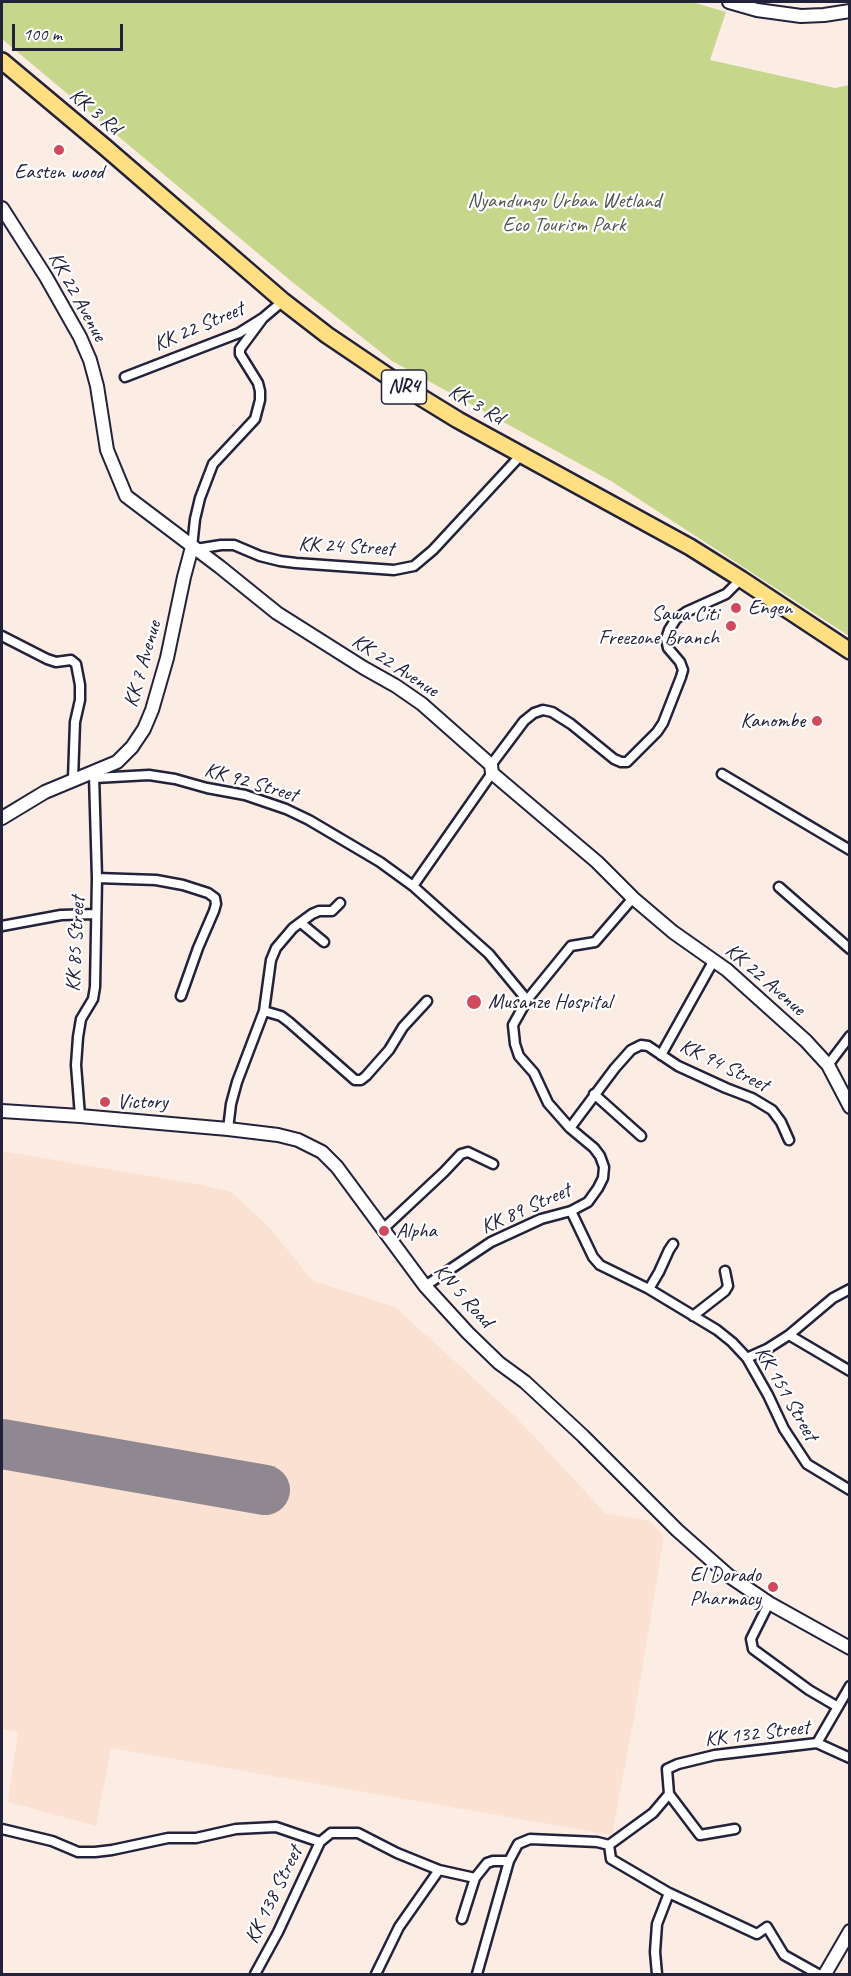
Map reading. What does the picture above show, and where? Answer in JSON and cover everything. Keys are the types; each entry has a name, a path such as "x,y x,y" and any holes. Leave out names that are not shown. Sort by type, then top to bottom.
{"highway":[{"name":"KK 3 Rd","path":"2,61 282,301 327,336 458,420 690,547 849,651"}],"street":[{"path":"729,2 801,16 849,11"},
{"name":"KK 22 Avenue","path":"2,208 51,286 80,337 90,360 98,386 108,450 126,496 277,613 422,704 597,862 633,898 673,932 714,960 806,1041 828,1065 849,1107"},
{"name":"KK 22 Street","path":"125,377 239,333 282,301"},
{"path":"194,548 195,519 213,464 255,419 260,391 258,383 240,354 240,349 262,318"},
{"name":"KK 24 Street","path":"194,548 234,545 270,559 296,563 394,570 414,566 434,550 521,455"},
{"name":"KK 7 Avenue","path":"2,818 22,804 73,779 94,775 117,762 132,747 153,710 168,657 184,577 194,548"},
{"path":"413,886 524,721 534,713 543,710 552,712 571,724 614,759 627,762 663,723 681,677 683,670 680,662 668,648 666,639 669,630 686,612 726,594 741,579"},
{"path":"2,636 47,659 56,662 71,660 76,664 80,700 75,722 73,779"},
{"path":"722,774 849,850"},
{"name":"KK 85 Street","path":"80,1116 76,1065 78,1037 81,1019 93,999 95,987 97,878 94,775"},
{"name":"KK 92 Street","path":"94,775 149,775 167,778 245,795 276,805 309,820 380,862 413,886 489,954 527,1000"},
{"path":"97,878 156,880 183,885 208,893 215,898 214,911 181,996"},
{"path":"779,887 849,949"},
{"path":"527,1000 571,946 596,942 633,898"},
{"path":"228,1129 237,1082 264,1011 271,960 276,948 284,937 301,923 319,911 332,911 340,903"},
{"path":"2,926 61,915 96,914"},
{"path":"301,923 324,942"},
{"name":"KK 94 Street","path":"661,1055 714,960"},
{"name":"KK 89 Street","path":"425,1286 491,1242 542,1219 571,1211 588,1202 603,1178 604,1167 600,1156 570,1128 548,1103 534,1073 519,1056 513,1025 527,1000"},
{"path":"264,1011 281,1016 355,1080 361,1080 389,1050 404,1027 427,1001"},
{"path":"828,1065 849,1036"},
{"name":"KK 94 Street","path":"570,1128 594,1094 636,1046 642,1045 648,1046 688,1071 752,1098 772,1110 781,1122 789,1140"},
{"path":"594,1094 641,1136"},
{"name":"KN 5 Road","path":"2,1111 278,1135 298,1140 322,1152 337,1167 425,1286 491,1355 525,1382 729,1576 769,1603 849,1648"},
{"path":"382,1230 460,1154 468,1152 493,1164"},
{"name":"KK 151 Street","path":"571,1211 593,1257 600,1265 649,1289 717,1330 747,1358 784,1429 807,1464 849,1490"},
{"path":"649,1289 673,1244"},
{"path":"693,1316 725,1291 728,1286 725,1271"},
{"path":"747,1358 789,1335 833,1298 849,1289"},
{"path":"789,1335 849,1371"},
{"path":"769,1603 751,1639 753,1649 809,1690 838,1707"},
{"path":"817,1743 849,1686"},
{"name":"KK 132 Street","path":"669,1794 667,1768 715,1755 817,1743 849,1758"},
{"path":"609,1845 653,1813 669,1794 700,1835 735,1829"},
{"path":"2,1829 52,1841 78,1852 104,1851 168,1838 196,1838 236,1829 276,1827 320,1842"},
{"name":"KK 138 Street","path":"255,1974 278,1932 320,1842 331,1833 357,1833 439,1870 475,1878"},
{"path":"477,1974 509,1861 518,1844 530,1839 597,1842 609,1845"},
{"path":"609,1845 611,1859 669,1893 757,1934 767,1927 784,1955 818,1974"},
{"path":"462,1919 475,1878 487,1863 509,1861"},
{"path":"376,1974 399,1927 439,1870"},
{"path":"657,1974 655,1952 657,1924 669,1893"},
{"path":"825,1974 849,1931"}],"shaded area":[{"path":"2,1151 231,1192 266,1224 313,1281 395,1307 516,1417 605,1513 650,1521 664,1536 612,1835 111,1748 96,1826 8,1802 18,1732 2,1729"}],"green space":[{"name":"Nyandungu Urban Wetland Eco Tourism Park","path":"2,2 692,2 726,12 710,60 835,88 849,85 849,636 611,481 392,361 291,281 2,39"}],"runway":[{"path":"2,1444 265,1490"}],"place":[{"name":"Easten wood","path":"59,150"},
{"name":"Engen","path":"736,608"},
{"name":"Sawa Citi Freezone Branch","path":"731,626"},
{"name":"Kanombe","path":"817,721"},
{"name":"Musanze Hospital","path":"474,1002"},
{"name":"Victory","path":"105,1102"},
{"name":"Alpha","path":"384,1231"},
{"name":"El Dorado Pharmacy","path":"773,1587"}]}
